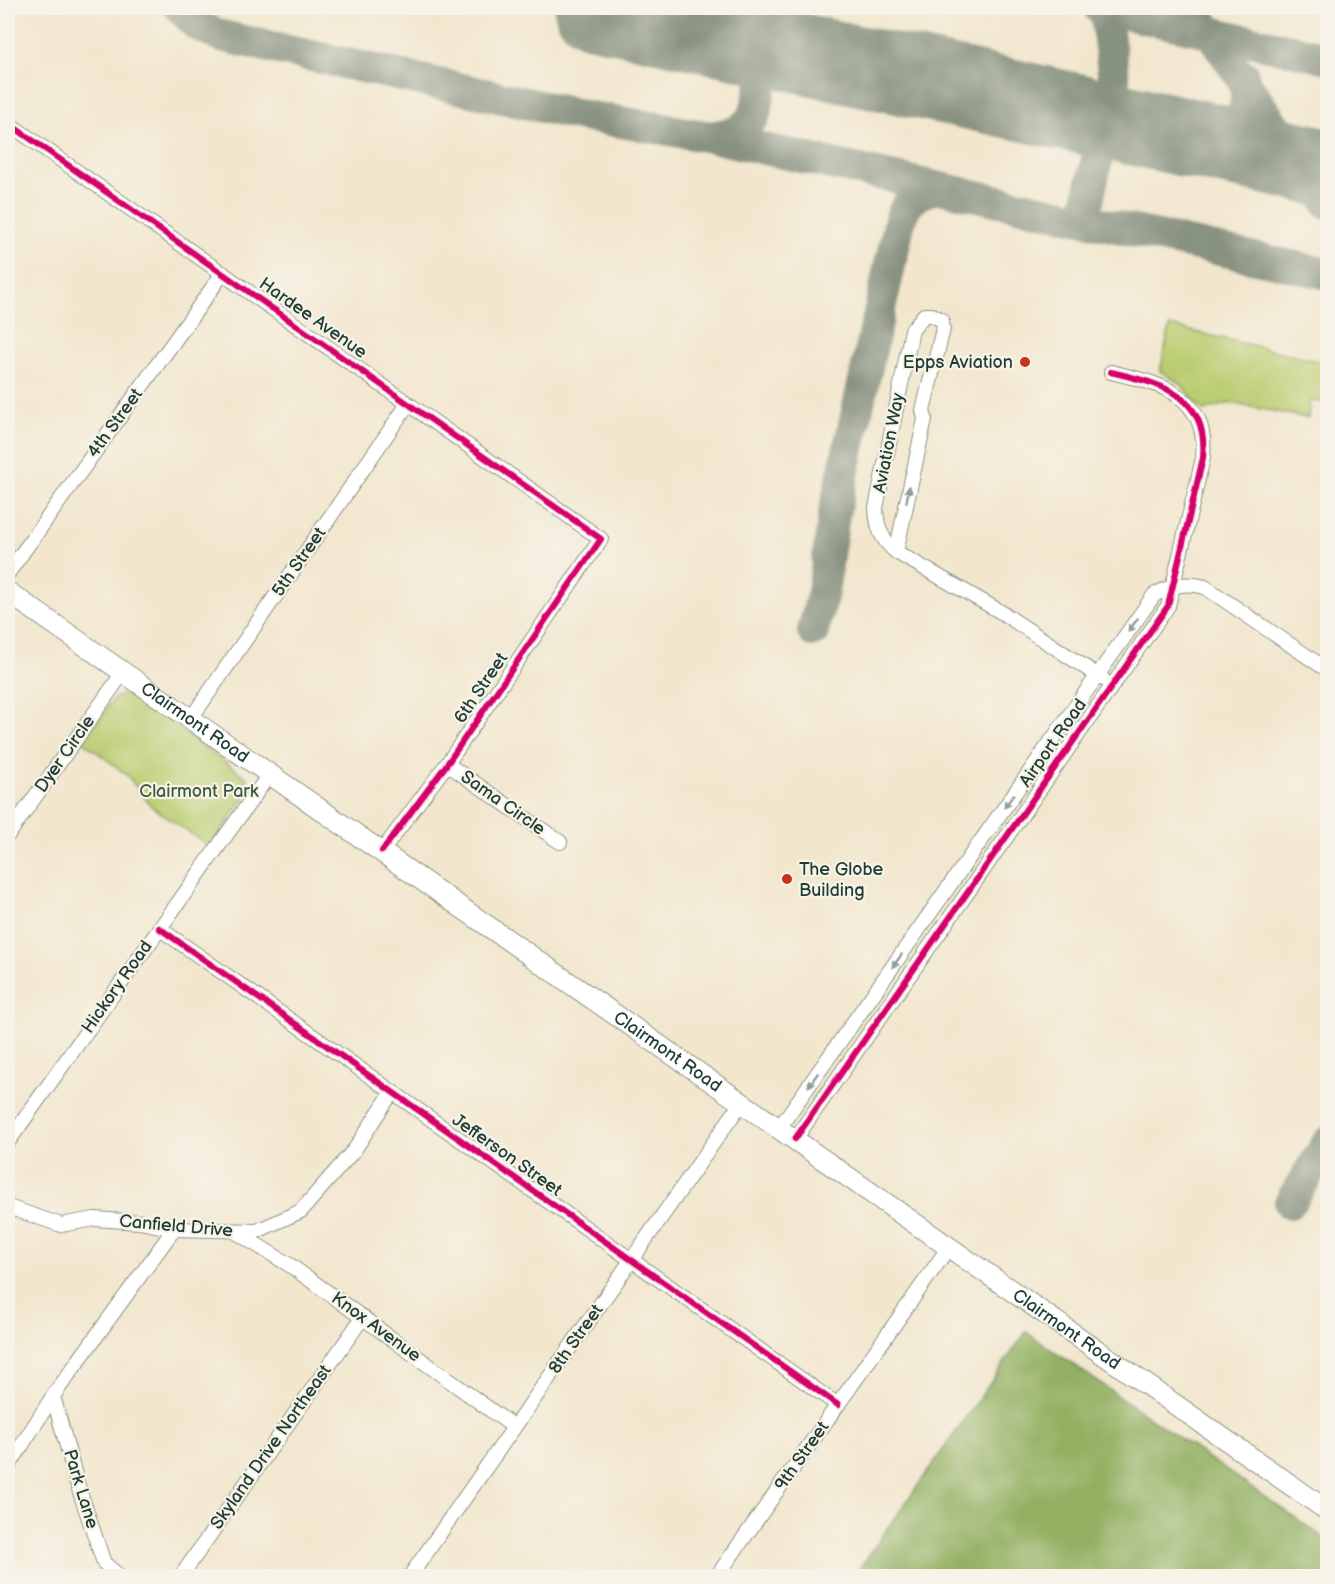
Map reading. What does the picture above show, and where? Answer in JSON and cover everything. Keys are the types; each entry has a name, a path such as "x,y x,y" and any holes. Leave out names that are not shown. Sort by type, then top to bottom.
{"main road":[{"name":"Clairmont Road","path":"8,592 122,674 382,851 1328,1511"}],"street":[{"name":"Hardee Avenue","path":"8,123 601,539"},
{"name":"4th Street","path":"8,573 223,273"},
{"name":"Aviation Way","path":"896,552 942,324 932,315 924,315 912,330 879,494 877,525 884,541 896,552 1001,612 1112,685"},
{"name":"Airport Road","path":"787,1134 1168,606 1203,458 1202,433 1190,408 1173,392 1160,384 1111,372"},
{"name":"5th Street","path":"190,720 408,404"},
{"name":"6th Street","path":"382,851 447,764 601,539"},
{"path":"1174,585 1194,583 1205,587 1323,667"},
{"name":"Airport Road","path":"787,1134 1154,596 1174,585"},
{"name":"Dyer Circle","path":"8,836 122,674"},
{"name":"Sama Circle","path":"447,764 560,842"},
{"name":"Hickory Road","path":"8,1142 269,775"},
{"name":"Jefferson Street","path":"159,928 838,1405"},
{"name":"Canfield Drive","path":"8,1207 61,1225 94,1219 140,1222 174,1229 257,1231 301,1211 355,1149 392,1092"},
{"name":"8th Street","path":"410,1576 742,1102"},
{"path":"8,1467 53,1396 174,1229"},
{"name":"Knox Avenue","path":"236,1231 363,1317 514,1427"},
{"name":"9th Street","path":"717,1576 949,1247"},
{"name":"Skyland Drive Northeast","path":"181,1576 363,1317"},
{"name":"Park Lane","path":"53,1396 78,1486 104,1563 119,1576"}],"green space":[{"path":"1170,326 1327,363 1327,402 1310,401 1308,418 1230,403 1203,411 1181,384 1160,371"},
{"name":"Clairmont Park","path":"121,695 134,696 247,778 249,791 210,847 151,806 128,776 83,741 113,699"},
{"path":"1026,1332 1327,1540 1327,1576 854,1576"}],"taxiway":[{"path":"180,8 197,25 221,36 584,116 711,137 1328,274"},
{"path":"711,137 737,132 754,117 779,8"},
{"path":"1099,8 1328,58"},
{"path":"1084,219 1114,80 1105,8"},
{"path":"1193,8 1328,203"},
{"path":"1185,134 1216,135 1234,127 1244,111 1246,90 1243,75"},
{"path":"813,631 823,592 834,514 900,220 907,206 917,196 930,190 945,189"},
{"path":"1290,1203 1328,1142"}],"runway":[{"path":"594,8 1328,168"}],"cycle path":[{"path":"8,123 601,539 447,764 382,851"},
{"path":"795,1139 1168,606 1203,458 1203,436 1198,419 1178,395 1147,382 1111,372"},
{"path":"159,928 838,1405"}],"place":[{"name":"Epps Aviation","path":"1025,362"},
{"name":"The Globe Building","path":"787,879"}]}
